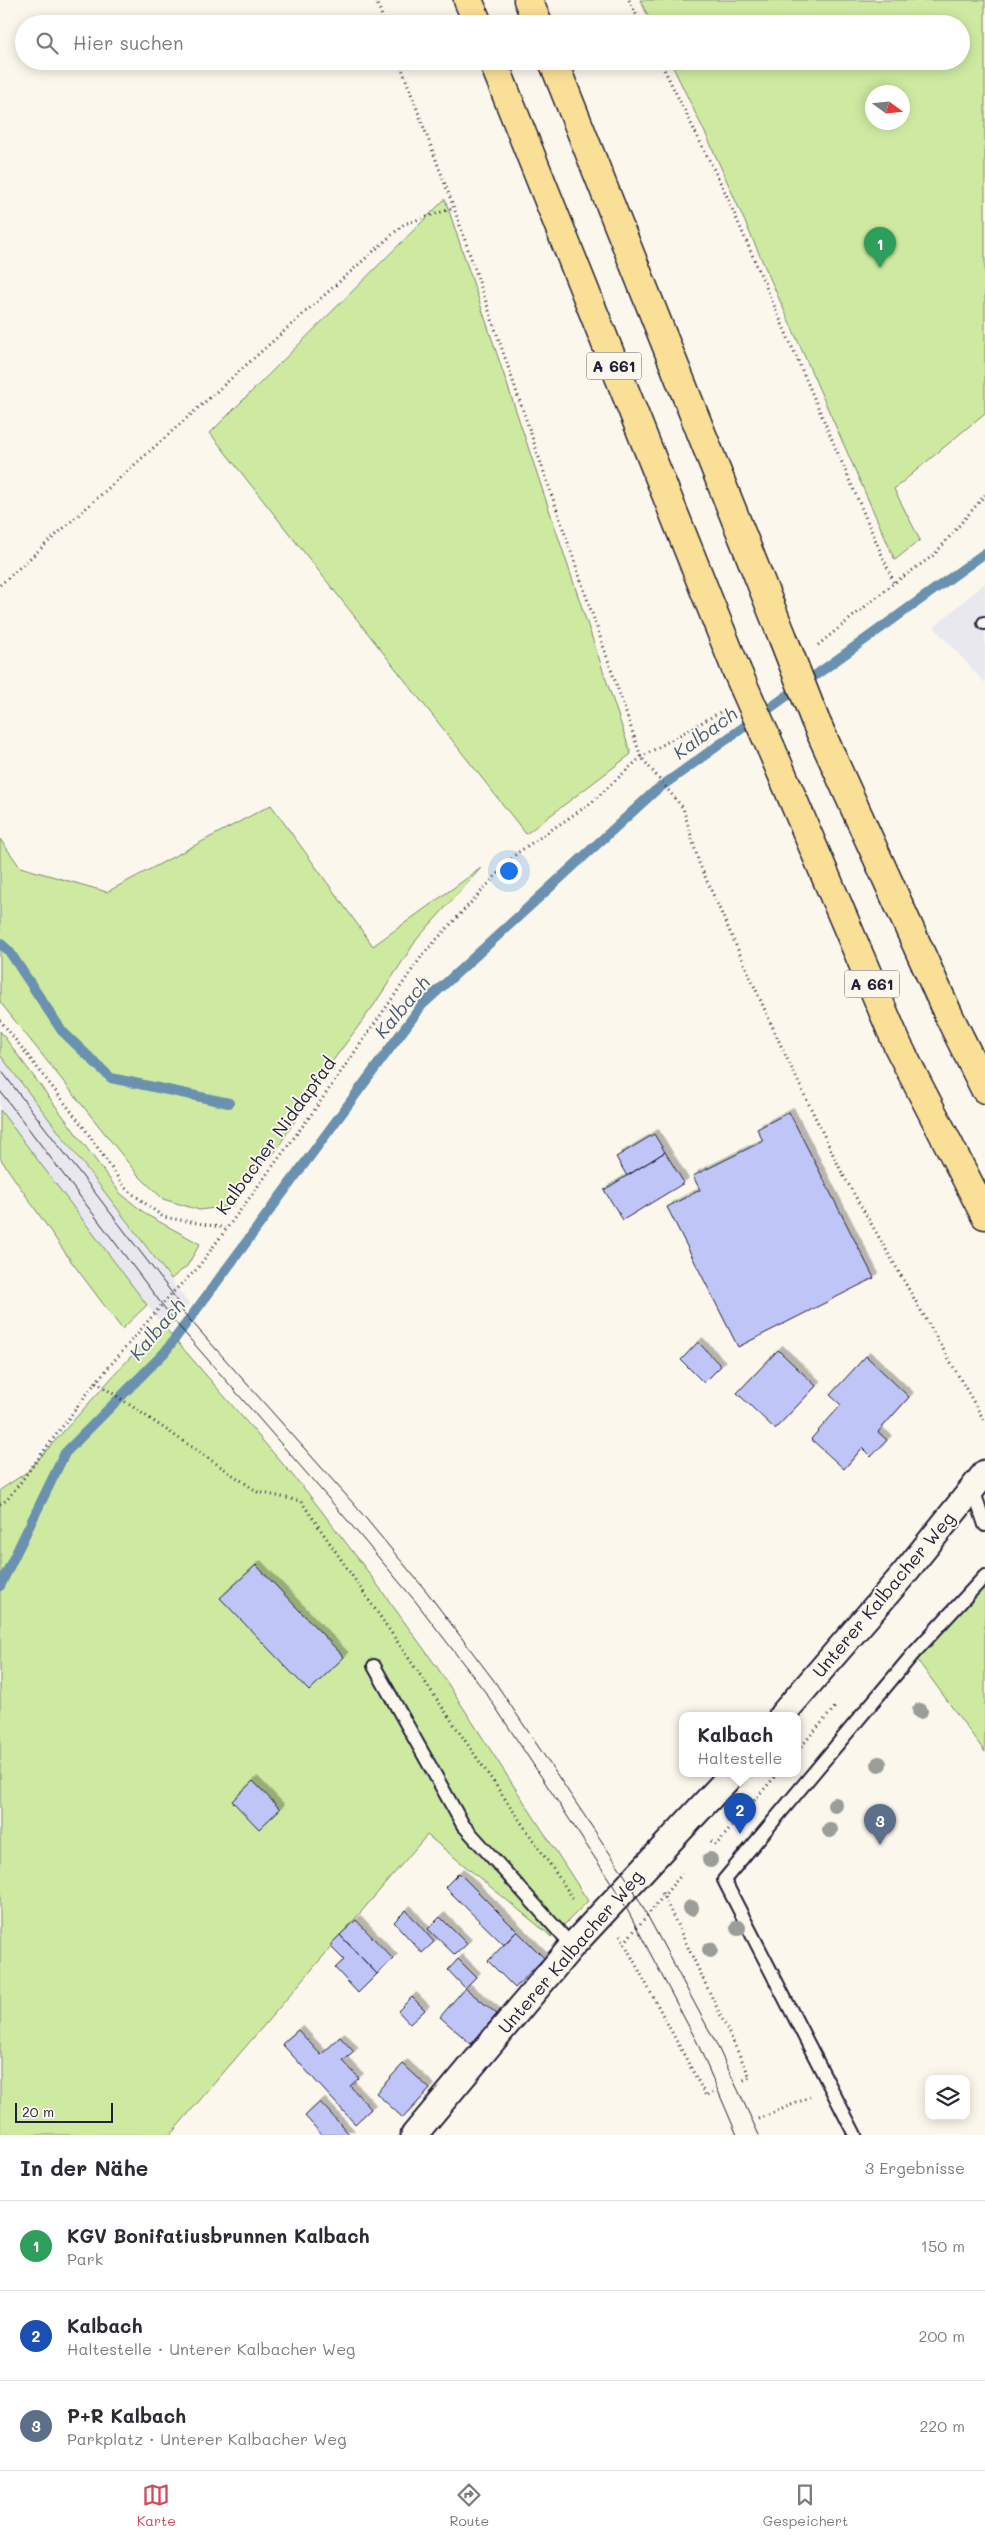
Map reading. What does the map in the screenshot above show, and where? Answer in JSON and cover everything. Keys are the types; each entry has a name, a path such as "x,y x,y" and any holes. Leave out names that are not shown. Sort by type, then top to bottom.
{"highway":[{"path":"468,0 474,15"},
{"path":"528,0 534,15"},
{"name":"A 661","path":"497,70 736,669 898,1046 985,1215"},
{"name":"A 661","path":"557,70 816,720 949,1016 985,1090"}],"street":[{"name":"Unterer Kalbacher Weg","path":"785,1712 904,1575 979,1481"},
{"name":"Unterer Kalbacher Weg","path":"414,2135 572,1946 729,1777"}],"lane":[{"path":"979,1481 985,1525"},
{"path":"855,2135 724,1880 913,1654 985,1576"},
{"path":"374,1666 463,1825 572,1946"}],"path":[{"path":"376,0 382,15"},
{"path":"629,0 636,15"},
{"path":"402,70 454,208 641,757 683,808 698,863 782,1048 842,1174 985,1422"},
{"path":"665,70 726,192 894,583 934,555 985,495"},
{"path":"0,585 404,224 454,208"},
{"name":"Kalbacher Niddapfad","path":"0,1504 7,1500 96,1382 172,1294 196,1270 225,1228 313,1112 424,953 517,853 591,803"},
{"path":"0,1020 85,1129 125,1188 163,1217 225,1228"},
{"path":"96,1382 143,1415"},
{"path":"706,1847 712,1840 716,1844 775,1777"},
{"path":"648,1864 750,2077 742,2082"},
{"path":"624,1943 688,1868"},
{"path":"606,1911 706,2096 713,2092"},
{"path":"759,2119 831,2088"}],"shaded area":[{"path":"985,583 985,683 934,627"},
{"path":"0,1055 189,1304 167,1331 0,1110"}],"green space":[{"path":"640,0 985,0 985,413 894,489 920,540 895,560 710,143 674,70 970,70 970,15 648,15"},
{"path":"445,199 631,754 526,834 210,433"},
{"path":"271,805 373,946 481,868 417,939 374,1005 329,1066 275,1152 240,1182 230,1206 199,1210 163,1199 138,1175 0,1002 0,839 20,867 107,892"},
{"path":"0,1031 120,1193 147,1215 200,1244 187,1266 171,1279 0,1055"},
{"path":"0,1110 147,1305 122,1329 71,1261 0,1158"},
{"path":"161,1323 307,1492 363,1565 437,1667 588,1901 552,1937 427,1835 170,2135 0,2135 0,1490 27,1472"},
{"path":"985,1576 985,1752 913,1654"}],"building":[{"path":"789,1112 874,1278 738,1347 667,1207 700,1190 693,1176 763,1141 757,1129"},
{"path":"654,1134 665,1152 627,1176 616,1157"},
{"path":"665,1152 684,1183 623,1220 604,1190"},
{"path":"698,1342 721,1366 704,1383 681,1360"},
{"path":"778,1350 816,1386 775,1429 737,1393"},
{"path":"866,1356 909,1397 878,1432 887,1440 871,1457 862,1448 844,1469 811,1439 841,1405 830,1395"},
{"path":"256,1565 344,1657 309,1691 220,1598"},
{"path":"253,1781 280,1809 259,1829 232,1801"},
{"path":"459,1873 517,1931 504,1945 445,1887"},
{"path":"406,1910 434,1942 422,1953 394,1922"},
{"path":"440,1917 467,1944 455,1955 428,1929"},
{"path":"356,1920 393,1959 377,1974 340,1935"},
{"path":"517,1931 544,1958 515,1988 488,1961"},
{"path":"340,1935 377,1974 358,1993 335,1968 344,1960 331,1947 331,1944"},
{"path":"458,1959 476,1977 465,1988 448,1970"},
{"path":"465,1988 497,2014 471,2044 440,2017"},
{"path":"412,1997 425,2010 410,2024 398,2011"},
{"path":"298,2030 321,2055 340,2037 354,2052 343,2061 359,2078 350,2086 371,2109 355,2124 282,2044"},
{"path":"403,2064 430,2089 403,2118 376,2093"},
{"path":"320,2102 350,2135 322,2135 305,2116"}],"waterway":[{"name":"Kalbach","path":"0,1586 65,1453 165,1352 422,1005 655,791 985,553"},
{"path":"0,943 9,951 62,1031 111,1078 229,1103"}],"tram line":[{"path":"0,1069 172,1293 183,1312 353,1503 427,1592 495,1682 631,1885 717,2045 759,2135"},
{"path":"0,1091 176,1323 416,1602 486,1693 620,1896 697,2042 737,2135"}],"place":[{"name":"KGV Bonifatiusbrunnen Kalbach","path":"880,268"},
{"name":"Kalbach","path":"740,1834"},
{"name":"P+R Kalbach","path":"880,1845"}]}
